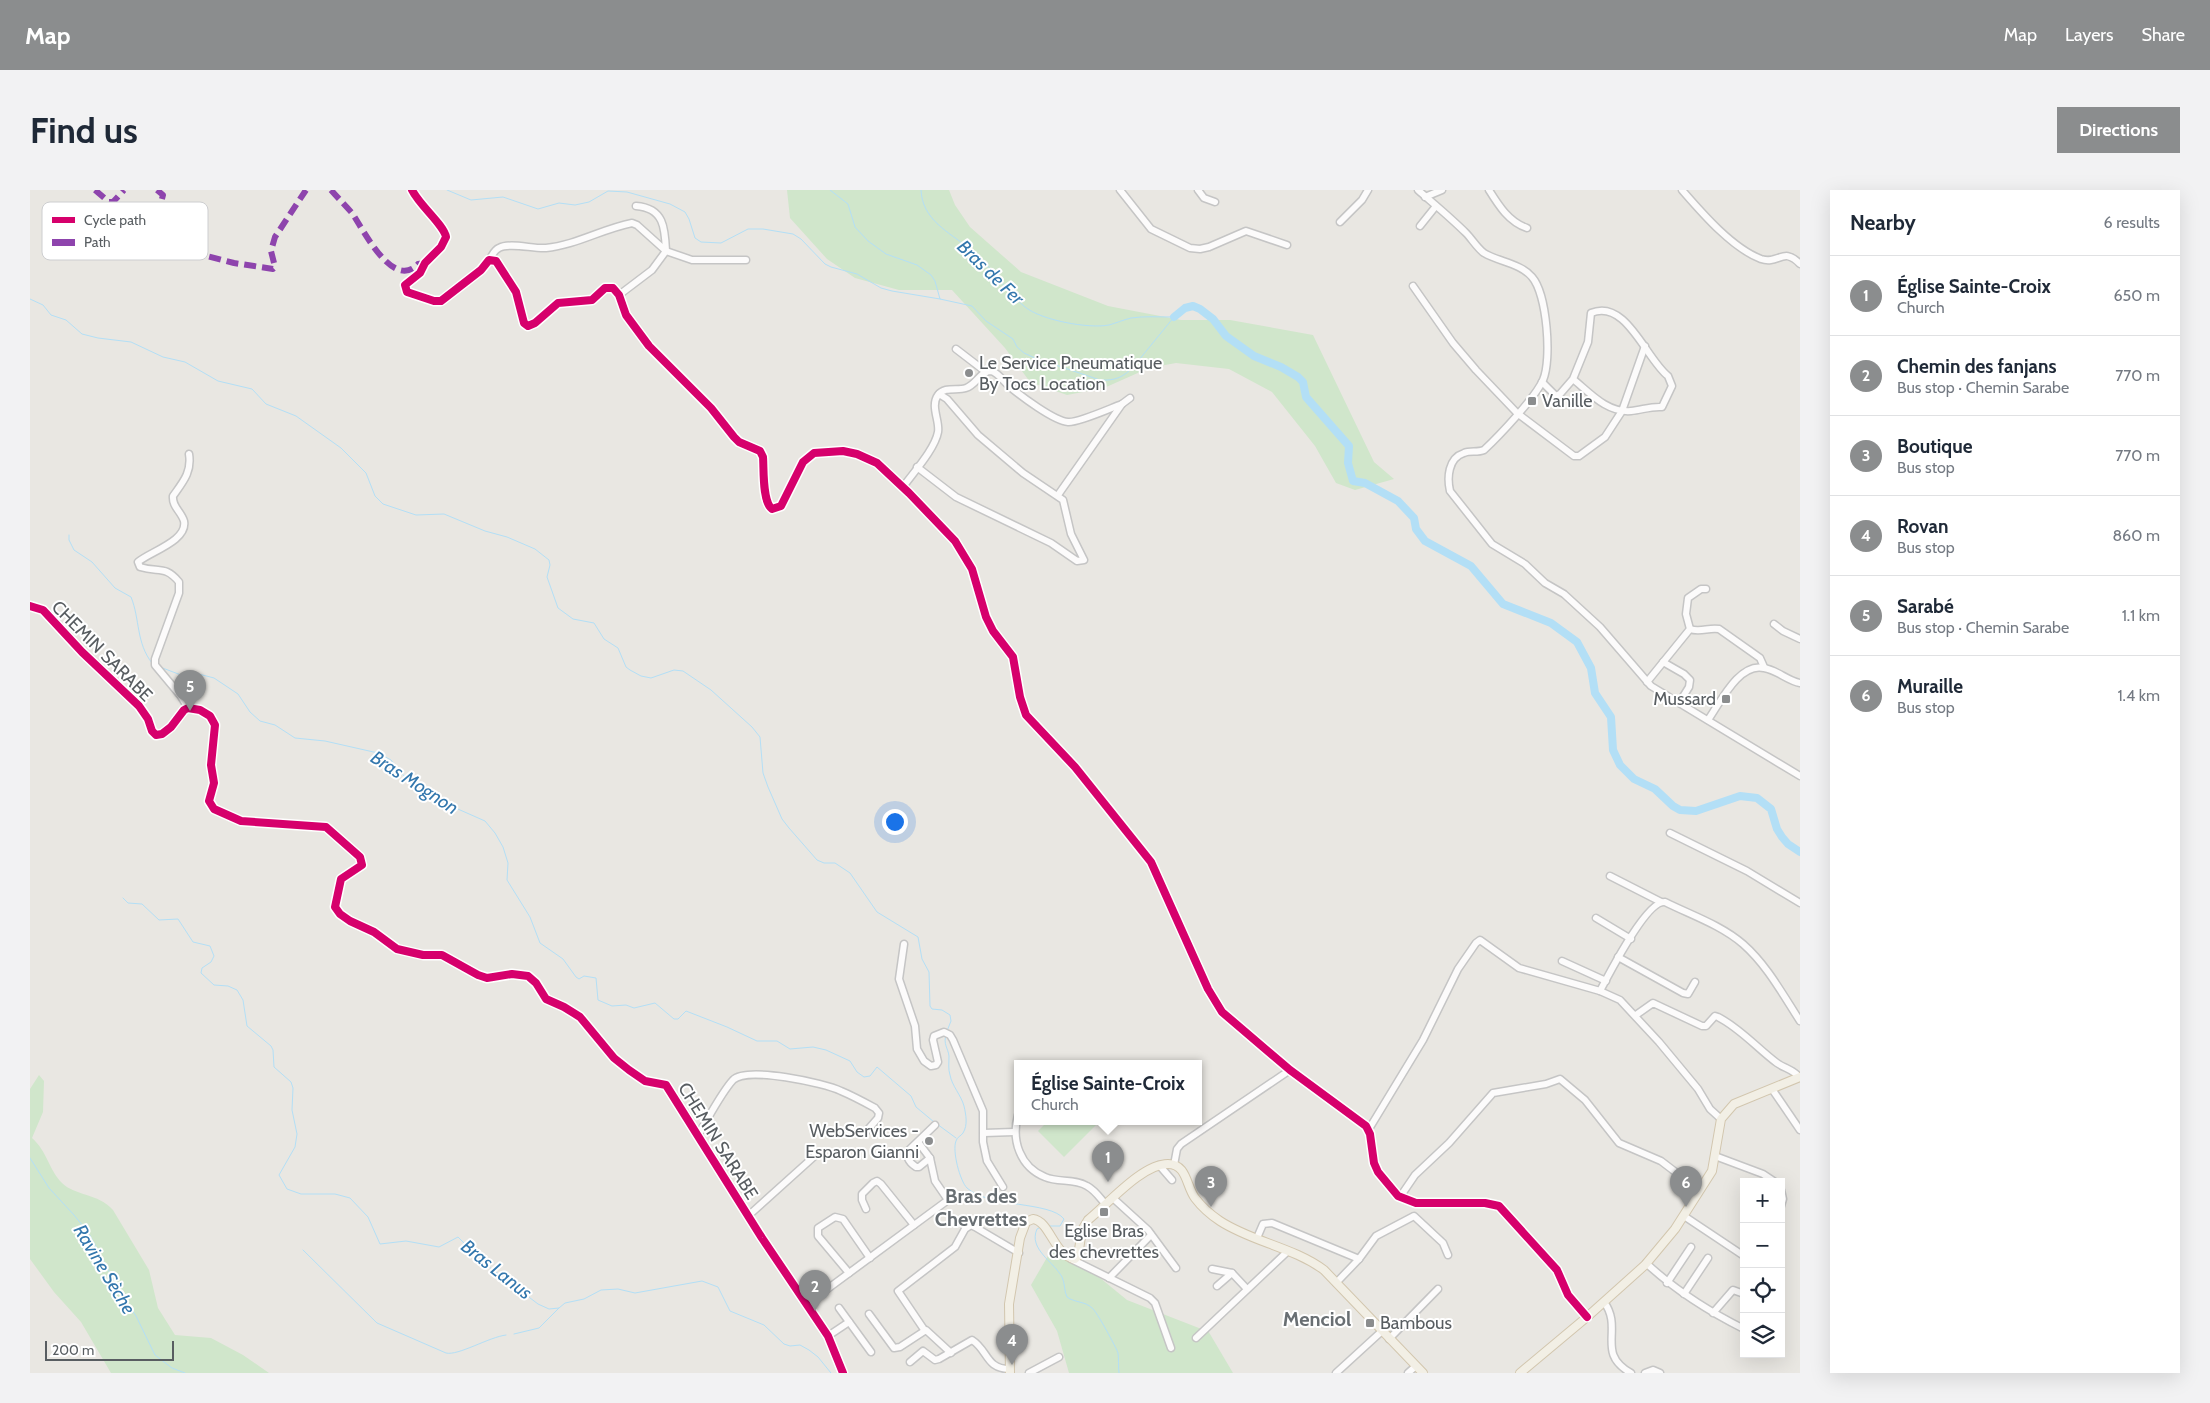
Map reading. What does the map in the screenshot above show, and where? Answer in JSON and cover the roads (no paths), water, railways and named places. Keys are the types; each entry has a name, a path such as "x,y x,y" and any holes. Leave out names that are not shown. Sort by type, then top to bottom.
{"main road":[{"path":"1520,1373 1587,1317 1646,1263 1684,1216 1712,1170 1721,1120 1734,1104 1800,1077"},
{"path":"1009,1371 1009,1304 1020,1238 1026,1222 1036,1219 1043,1224 1050,1237 1070,1258 1077,1257 1084,1224 1144,1172 1159,1165 1174,1165 1184,1173 1190,1191 1200,1204 1220,1221 1316,1264 1423,1373"}],"street":[{"path":"412,190 420,205 444,231 446,237 441,247 425,263 420,273 405,285 407,292 434,301 441,300 481,270 495,250 504,246 545,248 565,245 594,233 632,223 637,224 666,251 692,260 746,260"},
{"path":"1120,190 1151,229 1190,248 1200,249 1208,247 1246,232 1286,245"},
{"path":"1198,190 1204,198 1214,202"},
{"path":"1340,222 1362,200 1368,190"},
{"path":"1418,190 1466,233 1483,252 1524,270 1538,286 1545,308 1546,369 1542,382 1484,450 1468,452 1458,456 1449,470 1448,483 1450,491 1492,544 1525,564 1544,582 1571,600 1600,627 1647,682 1800,776"},
{"path":"1425,197 1442,190"},
{"path":"1489,190 1502,209 1516,224 1527,228"},
{"path":"1682,190 1720,230 1756,256 1771,260 1787,255 1793,257 1800,264"},
{"path":"619,296 652,270 666,251 662,222 647,207 636,206"},
{"path":"1420,226 1436,206"},
{"path":"489,260 496,261 512,284 524,323 528,326 535,323 558,303 592,300 606,287 613,288 619,296 626,315 649,346 711,408 739,442 760,452 763,457 766,497 768,506 772,509 781,506 803,462 814,453 843,451 857,454 877,463 903,487 955,541 972,568 986,617 993,631 1013,657 1020,697 1026,715 1075,767 1151,862 1215,1000 1232,1022 1290,1070 1369,1129"},
{"path":"1412,286 1459,350 1517,413 1576,456 1605,437 1622,411 1645,346"},
{"path":"1542,382 1556,396 1573,379 1588,342 1590,314 1603,310 1617,314 1645,346 1671,379 1671,392 1662,408 1651,406 1631,411 1622,411 1595,399 1573,379"},
{"path":"956,349 986,372 994,372 1010,387 1057,418 1069,422 1122,404 1130,398"},
{"path":"903,487 931,447 938,432 935,404 939,394 949,389 967,388 975,384 986,372"},
{"path":"917,467 956,497 1051,543 1076,561 1084,560 1065,517 1064,502 1058,496 1022,474 978,435 947,399 939,394"},
{"path":"1058,496 1122,404"},
{"path":"188,708 180,695 154,665 172,608 179,593 179,582 170,572 162,569 140,567 138,562 142,558 160,550 178,536 183,529 183,518 173,501 173,496 187,477 191,464 189,454"},
{"path":"1690,629 1686,614 1688,598 1701,589 1706,590"},
{"name":"CHEMIN SARABE","path":"30,606 43,610 82,652 139,706 148,719 152,731 156,734 162,734 171,727 184,710 188,708 200,710 210,716 215,725 211,765 214,783 209,801 214,809 242,821 317,825 329,829 354,851 362,862 360,868 347,874 341,880 335,903 340,914 350,921 374,932 397,949 424,955 442,955 487,978 512,974 528,976 533,979 546,999 580,1017 614,1058 629,1070 645,1081 666,1085 748,1216 828,1336 843,1373"},
{"path":"1774,624 1783,631 1800,639"},
{"path":"1647,682 1690,629"},
{"path":"1690,629 1695,631 1719,629 1760,658 1764,668"},
{"path":"1664,662 1684,674 1690,680 1689,687 1679,703"},
{"path":"1708,720 1738,676 1752,668 1764,668 1800,683"},
{"path":"1670,832 1747,871 1800,903"},
{"path":"1610,876 1726,932 1743,944 1756,957 1776,984 1800,1021"},
{"path":"1600,991 1618,957 1654,907 1661,902"},
{"path":"1596,918 1631,939"},
{"path":"1587,1317 1568,1295 1557,1270 1500,1206 1485,1203 1416,1203 1400,1197 1378,1172 1374,1163 1369,1129 1423,1040 1458,968 1478,941 1483,941 1519,968 1600,991 1620,1000 1636,1015 1698,1089 1710,1109 1721,1120"},
{"path":"904,944 899,979 915,1026 918,1053 924,1062 931,1066 936,1065 938,1062 933,1040 934,1036 941,1032 950,1035 982,1108 984,1117 983,1142 987,1161 1002,1187"},
{"path":"1618,957 1683,993 1688,994 1695,982"},
{"path":"1562,961 1606,981"},
{"path":"1636,1015 1653,1003 1702,1026 1706,1026 1715,1016 1718,1017 1784,1068 1795,1072 1800,1077"},
{"path":"1174,1165 1177,1149 1181,1144 1290,1070"},
{"path":"698,1135 734,1079 746,1075 804,1079 840,1090 875,1108 879,1113 878,1118 864,1134"},
{"path":"1400,1197 1415,1175 1449,1143 1491,1094 1546,1084 1560,1079 1585,1100 1619,1142 1661,1161 1699,1190"},
{"path":"1772,1089 1800,1130"},
{"path":"930,1158 917,1168 908,1159 909,1150 935,1125"},
{"path":"1016,1125 1014,1132 1020,1153 1031,1168 1046,1177 1074,1181 1086,1185 1106,1205"},
{"path":"984,1133 1014,1132"},
{"path":"807,1304 948,1200 935,1181 930,1158 918,1142"},
{"path":"748,1216 818,1153"},
{"path":"1715,1156 1766,1178"},
{"path":"1159,1165 1172,1180"},
{"path":"866,1209 862,1200 862,1194 877,1181 882,1184 914,1225"},
{"path":"1114,1198 1151,1235 1176,1268"},
{"path":"1336,1283 1359,1259 1376,1236 1414,1216 1443,1243 1448,1255"},
{"path":"1684,1216 1740,1253"},
{"path":"849,1273 818,1236 818,1228 835,1217 842,1219 870,1258"},
{"path":"1257,1238 1263,1224 1272,1223 1359,1259"},
{"path":"922,1328 898,1292 955,1247 965,1229 971,1225 1019,1252"},
{"path":"1109,1278 1151,1235"},
{"path":"1667,1283 1691,1247"},
{"path":"1196,1338 1288,1251"},
{"path":"1070,1258 1142,1294 1155,1303 1171,1348"},
{"path":"1684,1294 1708,1258"},
{"path":"1646,1263 1667,1283 1713,1313 1740,1326"},
{"path":"1212,1269 1232,1273 1247,1289"},
{"path":"1217,1286 1232,1273"},
{"path":"1389,1339 1438,1289"},
{"path":"1713,1313 1733,1290 1740,1293"},
{"path":"1604,1302 1613,1319 1611,1342 1614,1355 1624,1369 1632,1373"},
{"path":"839,1308 871,1352"},
{"path":"869,1314 894,1348 900,1347 926,1330 951,1353"},
{"path":"828,1336 848,1322"},
{"path":"1336,1373 1382,1331"},
{"path":"910,1362 923,1351 936,1360 967,1342 974,1341 995,1366 1009,1371"},
{"path":"1029,1373 1059,1357"},
{"path":"1408,1373 1416,1366"},
{"path":"1645,1373 1653,1370 1660,1373"}],"waterway":[{"path":"447,190 471,200 503,197 538,209 559,203 575,205 589,202 608,191 627,192 670,204 685,212 695,238 701,242 721,243 748,229 763,229 793,234 801,239 825,264 831,267 857,274 881,288 940,299"},
{"path":"830,190 848,204 855,227 868,241 886,254 917,265 931,275 935,281 940,299 972,306 986,321 1013,339 1017,347 1024,353 1035,358 1100,380 1115,379 1123,376 1134,366 1174,317"},
{"name":"Bras de Fer","path":"921,190 926,209 931,217 978,255 1017,300 1032,312 1065,322 1089,326 1109,325 1136,317 1172,317"},
{"name":"Bras des Chevrettes","path":"30,299 43,305 51,315 66,320 82,334 131,342 163,357 185,362 218,381 252,389 266,404 296,416 341,448 366,473 375,496 383,504 416,515 444,514 535,549 549,560 550,565 547,577 558,608 573,619 594,623 604,639 618,648 626,667 641,676 651,678 674,670 683,671 711,690 752,727 760,737 763,773 768,787 782,819 789,828 817,860 824,863 835,863 850,873 877,912 918,937 922,959 929,972 930,1006 932,1009 942,1010 950,1015 951,1021 947,1031"},
{"path":"1174,317 1185,308 1193,306 1200,309 1213,319 1226,336 1254,356 1281,367 1298,377 1303,382 1306,397 1349,446 1348,463 1353,481 1365,483 1398,501 1414,518 1416,529 1425,541 1471,566 1503,604 1551,623 1577,642 1591,668 1595,693 1611,717 1613,750 1620,765 1634,779 1655,789 1680,810 1696,811 1740,796 1757,798 1771,809 1777,829 1782,837 1788,844 1800,852"},
{"name":"Bras Mognon","path":"69,535 69,540 74,550 92,562 115,588 131,597 143,647 152,663"},
{"name":"Bras Mognon","path":"160,667 181,675 195,673 214,678 238,694 250,712 260,721 275,725 295,738 325,741 378,753 391,760 404,776 420,784 442,802 485,821 503,847 508,863 507,880 530,917 540,943 563,959 579,979 584,976 596,978 598,1000 612,1006 626,1005 634,1008 655,1003 674,1019 678,1019 686,1011 757,1041 777,1041 790,1049 813,1047 826,1050 850,1061 857,1072 864,1077 870,1076 877,1067 911,1096 916,1107 934,1122"},
{"name":"Bras Lanus","path":"123,898 128,903 142,904 159,920 178,919 193,942 210,946 214,956 211,962 202,968 201,973 214,985 228,986 237,990 243,1000 247,1026 271,1046 274,1067 291,1082 293,1088 292,1110 297,1134 295,1147 279,1175 287,1189 301,1194 335,1194 350,1198 368,1217 380,1244 406,1241 439,1247 458,1237 484,1263 538,1304 549,1309 559,1308 565,1303 584,1299 601,1290 618,1289 635,1293 702,1281 718,1287 730,1311 764,1325 784,1344 790,1346 800,1345 809,1350 818,1357 831,1373"},
{"name":"Bras des Chevrettes","path":"946,1035 949,1073 963,1102 966,1116 965,1130 958,1138 955,1146 957,1166 964,1184 967,1188 989,1199 1046,1209 1057,1213 1064,1219 1060,1226 1050,1226"},
{"name":"Bras Mognon","path":"937,1124 956,1138"},
{"name":"Ravine Sèche","path":"30,1158 49,1188 88,1232 123,1297 136,1316 155,1355 172,1368 185,1373"},
{"name":"Bras des Chevrettes","path":"1041,1227 1037,1229 1035,1236 1039,1249 1062,1277 1067,1297 1089,1306 1098,1315 1118,1353 1119,1373"},
{"path":"303,1250 377,1323 446,1353 458,1352 506,1335"},
{"path":"514,1334 539,1328 559,1308"}],"place":[{"name":"Le Service Pneumatique By Tocs Location","path":"969,373"},
{"name":"Vanille","path":"1532,401"},
{"name":"Mussard","path":"1726,699"},
{"name":"Sarabé","path":"190,711"},
{"name":"WebServices - Esparon Gianni","path":"929,1141"},
{"name":"Église Sainte-Croix","path":"1108,1182"},
{"name":"Boutique","path":"1211,1207"},
{"name":"Muraille","path":"1686,1207"},
{"name":"Eglise Bras des chevrettes","path":"1104,1212"},
{"name":"Chemin des fanjans","path":"815,1311"},
{"name":"Bambous","path":"1370,1323"},
{"name":"Rovan","path":"1012,1365"}],"district":[{"name":"Bras des Chevrettes","path":"981,1208"},
{"name":"Menciol","path":"1317,1319"}]}
